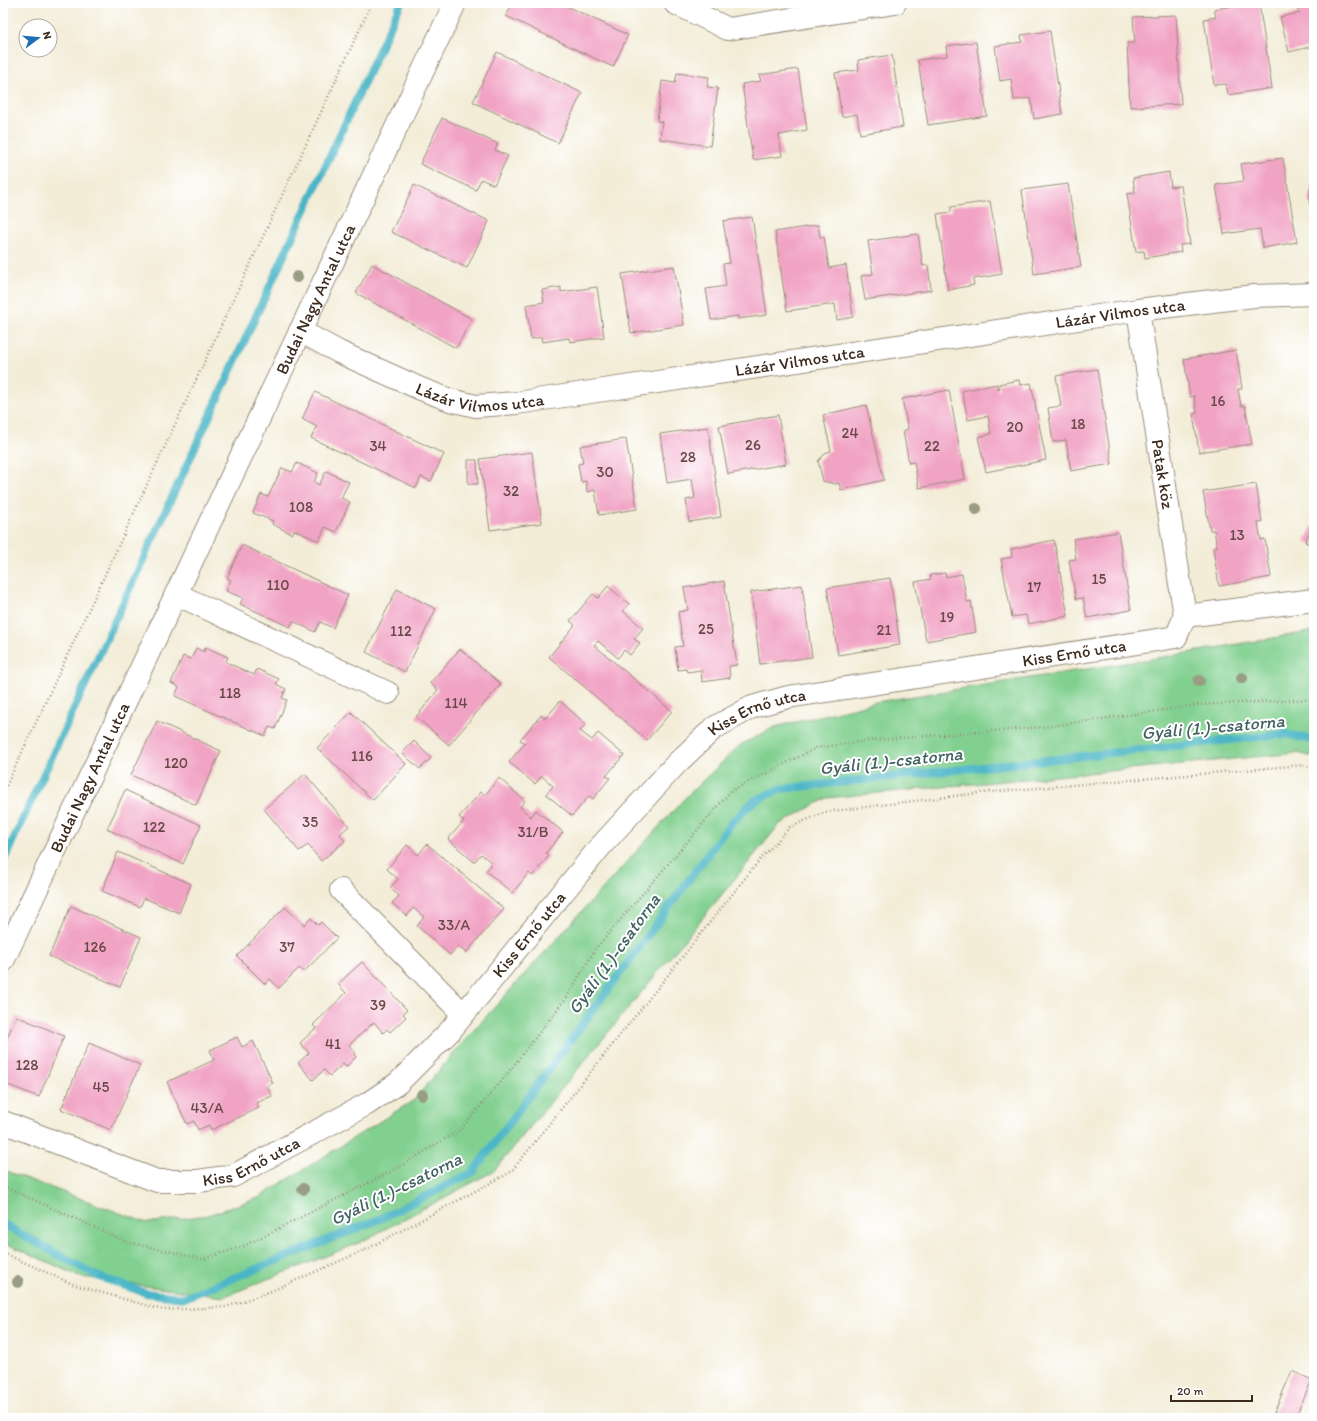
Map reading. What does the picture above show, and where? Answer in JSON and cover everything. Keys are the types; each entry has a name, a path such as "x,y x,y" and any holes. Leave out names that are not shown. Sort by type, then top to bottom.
{"street":[{"name":"Budai Nagy Antal utca","path":"3,961 455,3"},
{"path":"675,3 728,29 895,3"},
{"name":"Lázár Vilmos utca","path":"300,331 339,352 421,389 450,400 476,406 525,401 1138,310 1254,296 1314,294"},
{"name":"Patak köz","path":"1138,310 1185,616"},
{"path":"176,594 388,693"},
{"path":"1185,616 1314,600"},
{"name":"Kiss Ernő utca","path":"3,1122 157,1181 198,1182 233,1176 366,1104 398,1083 450,1030 600,847 677,763 714,728 745,711 788,697 1176,637 1185,616"},
{"path":"341,890 463,1014"}],"path":[{"path":"3,793 372,3"},
{"path":"3,1186 127,1242 203,1259 244,1246 392,1171 460,1130 500,1083 567,997 596,948 731,791 816,748 874,740 1045,727 1198,705 1314,699"},
{"path":"3,1253 75,1285 163,1310 226,1307 269,1292 365,1250 511,1172 758,862 790,827 825,812 1010,790 1303,765 1314,768"}],"green space":[{"path":"1314,631 1314,757 1297,753 827,798 780,824 494,1171 359,1243 223,1297 81,1277 3,1242 3,1170 147,1223 208,1215 258,1198 414,1100 462,1043 685,798 740,745 775,727 876,702 1157,658"}],"building":[{"path":"513,3 560,3 628,35 613,67 506,16"},
{"path":"1259,3 1272,88 1228,95 1226,84 1214,85 1204,19 1216,17 1214,9"},
{"path":"1291,3 1314,3 1314,46 1289,52 1280,17 1300,13"},
{"path":"1176,15 1181,104 1130,107 1127,43 1135,43 1133,17"},
{"path":"1050,31 1062,114 1034,119 1031,98 1014,100 1011,79 1000,81 995,46 1022,42 1021,35"},
{"path":"976,42 987,116 928,125 918,60 947,56 946,46"},
{"path":"497,52 582,93 558,143 473,102"},
{"path":"892,55 903,127 860,134 857,114 842,117 835,73 859,70 858,60"},
{"path":"798,69 807,130 779,135 782,156 753,160 742,84 761,81 759,75"},
{"path":"677,73 709,77 707,87 718,88 710,146 660,139 662,122 657,121 662,81 675,83"},
{"path":"442,118 498,144 495,150 508,156 494,185 481,179 476,190 420,164"},
{"path":"1283,158 1297,242 1263,248 1260,229 1224,234 1216,185 1244,181 1241,164"},
{"path":"1169,172 1171,187 1181,186 1190,244 1180,245 1181,252 1145,258 1144,251 1136,252 1127,194 1135,193 1133,178"},
{"path":"1314,176 1314,204 1309,203"},
{"path":"1068,184 1081,267 1034,274 1022,190"},
{"path":"414,185 489,221 467,268 391,232"},
{"path":"990,201 1002,274 973,279 974,285 948,290 937,214 951,212 951,207"},
{"path":"752,217 767,315 738,319 738,316 711,320 706,289 726,286 723,264 730,263 723,221"},
{"path":"818,225 820,237 824,237 829,268 846,265 853,317 837,320 835,304 787,311 775,232"},
{"path":"918,234 923,266 928,265 931,290 865,300 861,276 873,274 868,241"},
{"path":"372,264 472,319 456,348 356,293"},
{"path":"674,266 684,325 631,333 622,274"},
{"path":"561,287 561,292 597,287 604,337 570,342 569,338 542,342 541,337 531,339 526,305 544,302 542,290"},
{"path":"1236,350 1242,389 1238,389 1241,406 1245,406 1252,444 1199,452 1193,414 1197,413 1194,396 1190,397 1184,359"},
{"path":"1097,369 1112,464 1071,471 1066,440 1053,442 1048,408 1061,406 1056,376"},
{"path":"1019,380 1020,385 1031,383 1046,460 986,472 978,437 991,434 988,416 968,420 962,391 997,384 998,390 1000,389 999,384"},
{"path":"949,390 965,479 919,488 914,462 909,463 903,431 908,429 902,399"},
{"path":"315,392 444,454 431,481 421,477 416,488 311,438 317,427 302,419"},
{"path":"866,405 884,480 841,490 839,483 835,484 823,481 818,461 827,452 831,451 823,415"},
{"path":"778,415 786,464 728,474 719,426"},
{"path":"708,427 721,517 689,522 686,500 695,498 692,479 667,483 660,434"},
{"path":"626,439 637,509 599,515 595,490 587,492 586,481 581,482 578,464 583,463 580,446"},
{"path":"532,452 542,523 490,530 480,459"},
{"path":"468,460 477,460 478,484 468,484"},
{"path":"297,463 318,473 314,482 319,485 326,471 349,482 341,498 350,502 336,532 325,527 319,541 294,530 292,534 272,524 273,521 253,513 261,494 268,497 282,468 292,472"},
{"path":"1256,484 1262,522 1258,523 1261,540 1265,539 1271,577 1219,586 1213,548 1217,547 1214,530 1210,530 1203,492"},
{"path":"1314,522 1314,546 1305,542"},
{"path":"1118,532 1131,610 1087,618 1083,598 1076,599 1069,560 1076,559 1073,539"},
{"path":"1054,540 1068,616 1028,624 1026,615 1012,617 1001,559 1012,557 1011,549"},
{"path":"242,545 348,595 333,628 320,622 315,632 293,621 290,627 240,604 243,598 226,591 231,580 227,578"},
{"path":"945,573 946,577 962,574 967,602 971,601 976,632 926,641 915,582 931,579 930,575"},
{"path":"890,578 900,645 838,655 827,588"},
{"path":"724,581 737,665 729,666 730,678 702,682 701,670 687,672 686,669 678,670 675,647 683,646 678,612 688,610 684,588"},
{"path":"802,585 812,657 760,664 751,592"},
{"path":"608,586 629,604 623,611 643,628 634,639 640,643 630,655 624,650 618,658 598,641 594,645 672,711 647,740 549,657 575,625 570,621 593,594 598,598"},
{"path":"397,589 436,609 405,672 366,652"},
{"path":"205,647 228,657 226,662 254,675 257,669 279,679 276,684 286,689 282,698 287,700 275,729 269,727 265,736 175,696 179,687 171,683 183,656 191,659 196,648 204,652"},
{"path":"460,649 501,684 449,745 416,717 438,690 430,683"},
{"path":"560,701 586,724 580,731 592,740 598,733 624,755 606,776 610,778 593,799 589,796 572,816 546,794 553,786 542,776 535,784 509,762 525,743 520,740 541,715 546,718"},
{"path":"351,712 406,764 373,800 317,748"},
{"path":"157,721 221,751 196,805 131,775"},
{"path":"414,741 431,758 420,769 402,753"},
{"path":"305,774 349,826 340,834 345,841 321,861 308,845 299,851 264,809"},
{"path":"499,778 525,801 520,807 531,817 536,810 563,832 546,853 549,856 532,876 529,873 512,893 486,871 492,863 481,854 474,862 448,839 464,821 459,817 481,792 485,795"},
{"path":"125,790 201,825 183,864 107,829"},
{"path":"427,844 504,909 466,953 458,946 450,955 417,926 424,917 413,908 407,916 392,903 399,896 390,888 398,879 387,869 407,845 418,855"},
{"path":"118,852 191,884 179,913 144,898 140,907 102,891"},
{"path":"71,906 141,937 120,987 49,956"},
{"path":"285,907 304,925 311,918 318,925 321,922 337,938 304,972 299,968 279,988 270,979 265,984 237,956"},
{"path":"362,962 407,1010 403,1014 406,1017 390,1032 387,1029 383,1033 374,1022 349,1045 355,1052 354,1054 356,1057 346,1067 343,1064 330,1076 324,1070 313,1080 298,1063 309,1053 300,1043 316,1028 313,1025 346,993 338,984"},
{"path":"16,1016 64,1036 39,1097 3,1083 3,1048"},
{"path":"237,1037 242,1047 253,1041 273,1083 267,1086 272,1096 256,1103 259,1108 211,1130 209,1125 198,1130 194,1121 187,1124 167,1082 214,1060 210,1050"},
{"path":"89,1043 140,1065 111,1130 61,1109"},
{"path":"1292,1371 1312,1380 1295,1418 1280,1418 1273,1415"}],"waterway":[{"path":"3,862 401,3"},
{"name":"Gyáli (1.)-csatorna","path":"3,1224 97,1276 146,1293 184,1298 382,1218 473,1172 731,823 754,801 780,789 1285,734 1314,740"}]}
